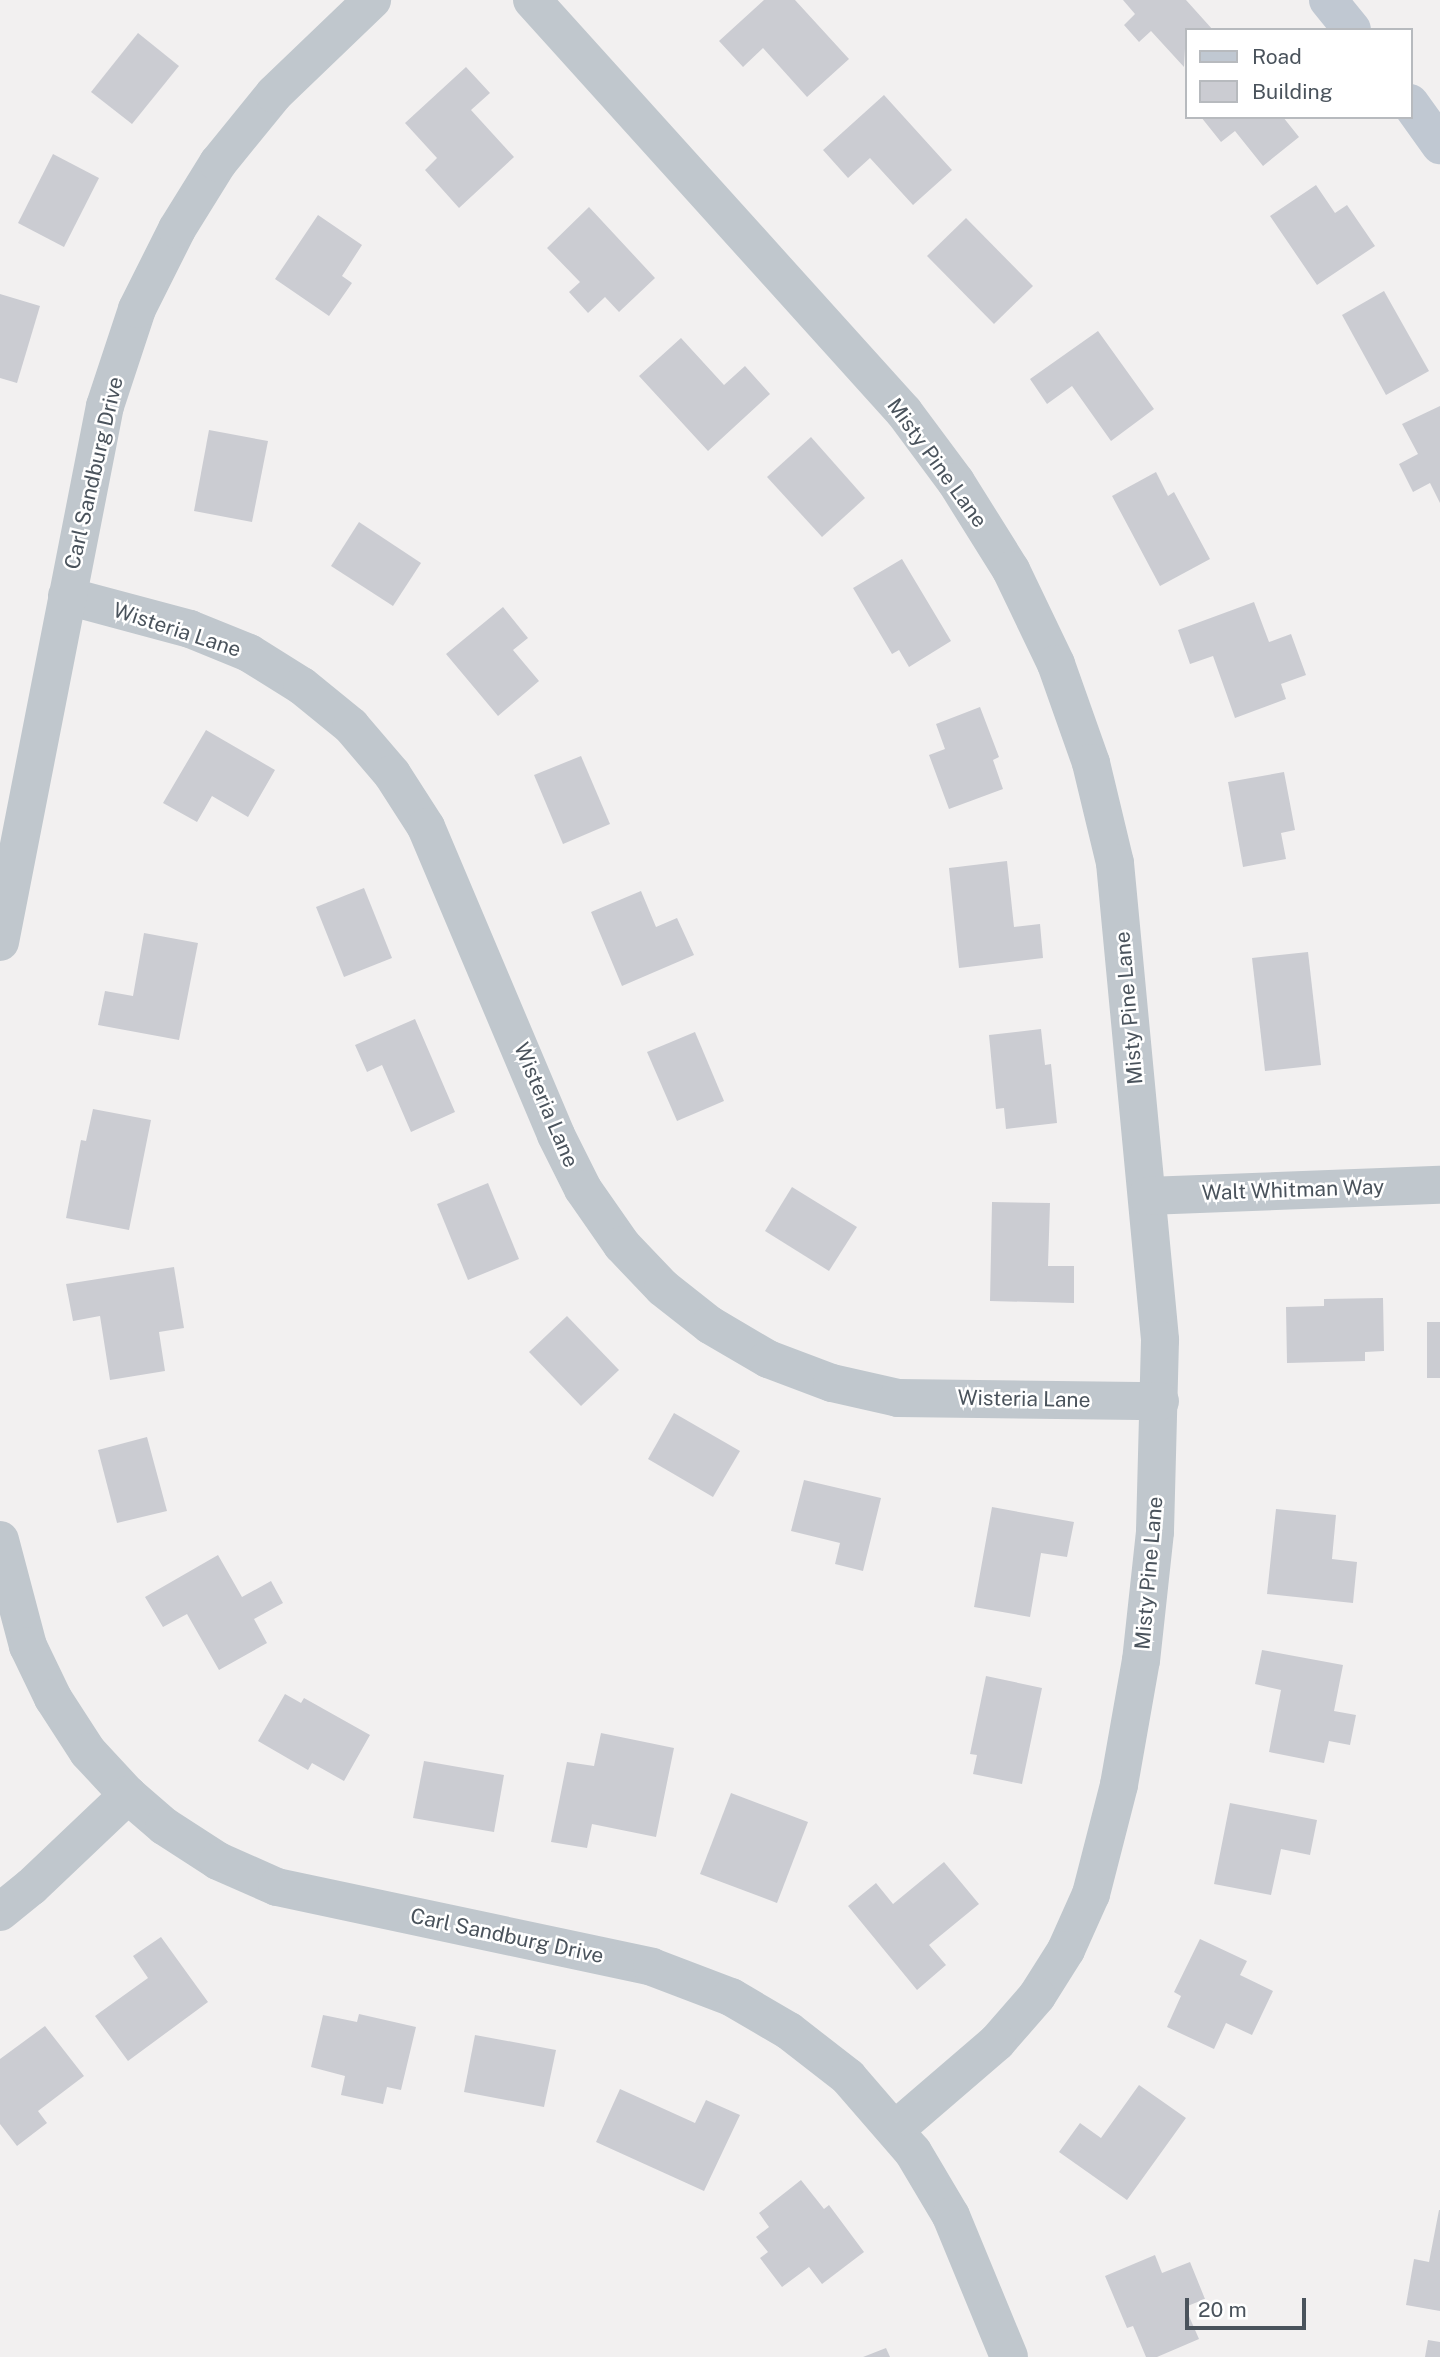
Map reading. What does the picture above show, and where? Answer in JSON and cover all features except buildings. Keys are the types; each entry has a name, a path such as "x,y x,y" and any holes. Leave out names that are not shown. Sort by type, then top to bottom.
{"street":[{"name":"Carl Sandburg Drive","path":"0,942 105,406 137,309 177,229 218,163 274,94 373,0"},
{"name":"Misty Pine Lane","path":"532,0 904,412 956,481 1011,570 1056,664 1091,763 1115,863 1160,1340 1155,1532 1142,1660 1119,1785 1091,1894 1066,1951 1037,1996 997,2042 896,2129"},
{"path":"1328,0 1350,28"},
{"path":"1412,106 1440,145"},
{"name":"Wisteria Lane","path":"67,596 191,629 249,653 302,686 351,726 392,774 426,827 556,1135 583,1189 622,1245 663,1288 710,1325 768,1359 832,1384 898,1398 1160,1402"},
{"name":"Walt Whitman Way","path":"1147,1196 1440,1185"},
{"name":"Carl Sandburg Drive","path":"0,1540 28,1646 52,1698 88,1752 128,1796 164,1826 218,1861 277,1886 652,1968 731,1997 789,2031 848,2077 896,2129 951,2216 1009,2357"},
{"path":"0,1913 128,1796"}]}
